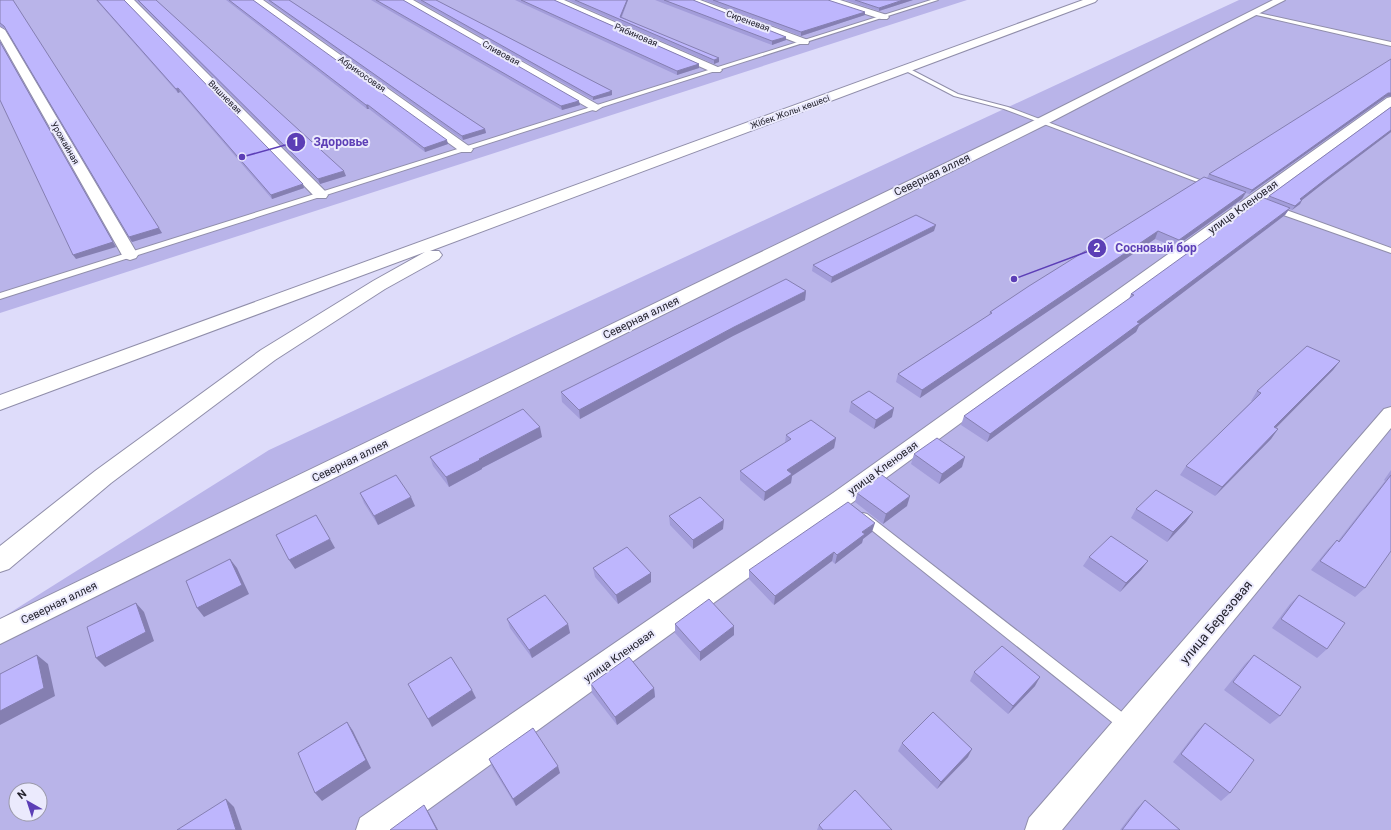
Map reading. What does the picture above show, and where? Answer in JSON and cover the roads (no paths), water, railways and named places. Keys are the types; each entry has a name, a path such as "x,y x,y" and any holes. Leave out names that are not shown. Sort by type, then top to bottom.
{"highway":[{"name":"Жібек Жолы көшесі","path":"488,223 1092,0"},
{"path":"0,403 488,223"},
{"path":"0,561 104,477 268,355 379,285 488,223"}],"street":[{"name":"Вишневая","path":"129,0 321,195"},
{"name":"Абрикосовая","path":"257,0 466,149"},
{"name":"Сливовая","path":"406,0 596,107"},
{"name":"Рябиновая","path":"556,0 716,70"},
{"name":"Сиреневая","path":"691,0 804,42"},
{"path":"831,0 884,17"},
{"name":"Северная аллея","path":"0,632 1041,122 1280,0"},
{"name":"Урожайная","path":"0,30 130,255"},
{"name":"улица Кленовая","path":"372,830 841,499 1256,202 1391,101"},
{"name":"улица Березовая","path":"1041,830 1391,414"}],"lane":[{"path":"0,296 936,0"},
{"path":"1254,13 1391,44"},
{"path":"906,69 956,95 1006,108 1216,187"},
{"path":"1256,202 1391,251"},
{"path":"841,499 1128,726"}],"place":[{"name":"Здоровье","path":"242,157"},
{"name":"Сосновый бор","path":"1014,279"}]}
